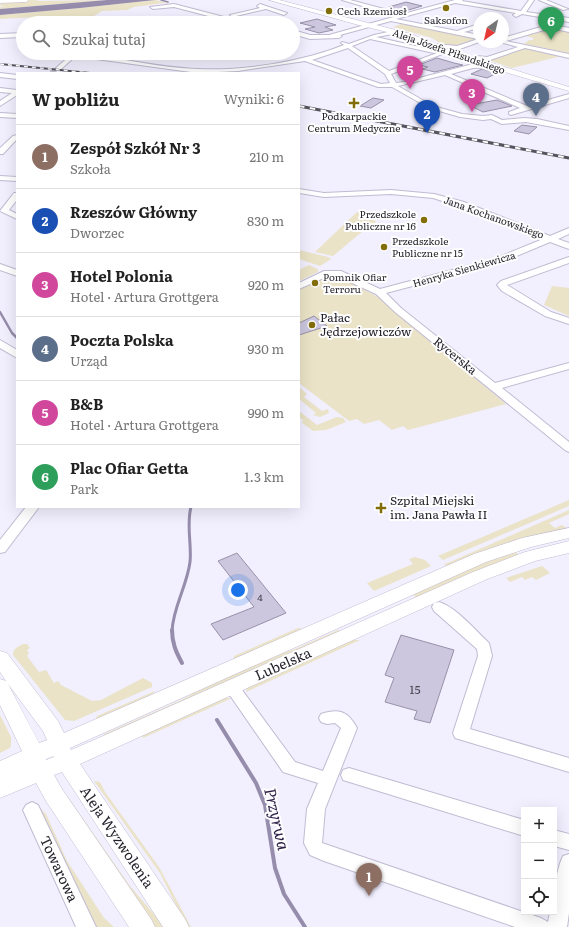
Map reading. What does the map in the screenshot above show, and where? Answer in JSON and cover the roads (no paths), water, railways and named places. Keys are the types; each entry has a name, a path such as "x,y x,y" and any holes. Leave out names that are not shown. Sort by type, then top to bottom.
{"main road":[{"path":"0,1 26,0"},
{"name":"Aleja Józefa Piłsudskiego","path":"272,0 415,37 433,48 471,61 569,90"},
{"name":"Lubelska","path":"63,753 353,623 479,576 526,550 569,533"},
{"name":"Lubelska","path":"526,550 569,547"},
{"name":"Lubelska","path":"0,770 37,763 232,687 353,623"},
{"name":"Aleja Wyzwolenia","path":"0,658 47,720 63,753 177,927"},
{"path":"0,686 54,795 143,927"},
{"name":"Lubelska","path":"0,789 37,763"}],"street":[{"path":"344,0 405,16"},
{"path":"522,12 532,0"},
{"path":"541,0 567,9"},
{"path":"332,38 459,1 569,19"},
{"path":"185,2 184,4 186,5 226,16"},
{"path":"252,4 284,13"},
{"path":"153,7 172,5 225,16"},
{"path":"234,16 266,8"},
{"path":"547,14 567,9"},
{"path":"509,16 522,12 547,14 569,19"},
{"path":"393,20 473,36"},
{"path":"300,39 341,38 371,26"},
{"path":"509,39 551,26 569,30"},
{"path":"456,32 473,28"},
{"path":"300,60 348,47 387,32 397,32"},
{"path":"300,34 321,38"},
{"path":"0,36 16,35"},
{"path":"332,38 388,73 390,86"},
{"path":"341,38 348,47"},
{"path":"371,38 433,48 457,48 473,41"},
{"path":"509,42 568,55"},
{"path":"305,59 374,85 390,86 447,74 471,61 495,57 527,46"},
{"path":"388,73 447,52"},
{"path":"58,69 68,60"},
{"path":"132,60 176,64 206,71 252,67 298,60"},
{"path":"176,64 177,60"},
{"path":"252,67 254,72"},
{"path":"447,74 528,109"},
{"path":"0,75 16,77"},
{"path":"390,86 444,112 471,118 494,119 511,122 569,100"},
{"path":"0,90 15,90"},
{"path":"0,98 15,90"},
{"path":"0,104 15,90"},
{"path":"494,119 494,114 511,113 528,109 569,96"},
{"path":"511,113 520,118 569,128"},
{"path":"0,115 16,116"},
{"path":"0,152 15,137"},
{"path":"0,178 16,179"},
{"name":"Jana Kochanowskiego","path":"300,191 324,195 391,192 434,196 461,204 569,246"},
{"path":"16,196 4,208 5,212 16,217"},
{"name":"Henryka Sienkiewicza","path":"379,292 475,268 521,252 569,231"},
{"path":"569,260 504,283 502,286 544,311 569,321"},
{"path":"0,267 16,273"},
{"name":"Rycerska","path":"300,286 324,274 336,273 345,275 379,292 398,310 569,448"},
{"path":"0,343 16,354"},
{"path":"494,387 569,366"},
{"path":"0,549 32,508"},
{"path":"439,607 484,647 485,651 485,656 461,733 569,765"},
{"path":"232,687 289,767 327,779"},
{"path":"327,718 331,716 339,717 346,722 349,728 316,809 313,843 316,849 541,927"},
{"path":"349,775 521,827"},
{"name":"Towarowa","path":"32,810 86,927"},
{"path":"557,839 569,842"},
{"path":"557,927 569,862"}],"waterway":[{"path":"161,0 168,2"},
{"name":"Przyrwa","path":"0,312 12,333 16,337"},
{"name":"Przyrwa","path":"172,630 175,613 186,580 190,562 189,521 191,508"},
{"name":"Przyrwa","path":"172,630 175,647 182,663"},
{"name":"Przyrwa","path":"217,720 256,783 265,805 275,868 284,894 305,927"}],"tunnel":[{"path":"53,72 58,69"}],"railway":[{"path":"0,64 80,72"},
{"path":"300,106 569,158"}],"place":[{"name":"Saksofon","path":"446,8"},
{"name":"Cech Rzemiosł","path":"329,11"},
{"name":"Plac Ofiar Getta","path":"551,40"},
{"name":"B&B","path":"410,89"},
{"name":"Podkarpackie Centrum Medyczne","path":"354,103"},
{"name":"Hotel Polonia","path":"472,112"},
{"name":"Poczta Polska","path":"536,116"},
{"name":"Rzeszów Główny","path":"427,133"},
{"name":"Przedszkole Publiczne nr 16","path":"424,220"},
{"name":"Przedszkole Publiczne nr 15","path":"384,247"},
{"name":"Pomnik Ofiar Terroru","path":"315,283"},
{"name":"Pałac Jędrzejowiczów","path":"312,325"},
{"name":"Szpital Miejski im. Jana Pawła II","path":"381,508"},
{"name":"Zespół Szkół Nr 3","path":"369,896"}]}
